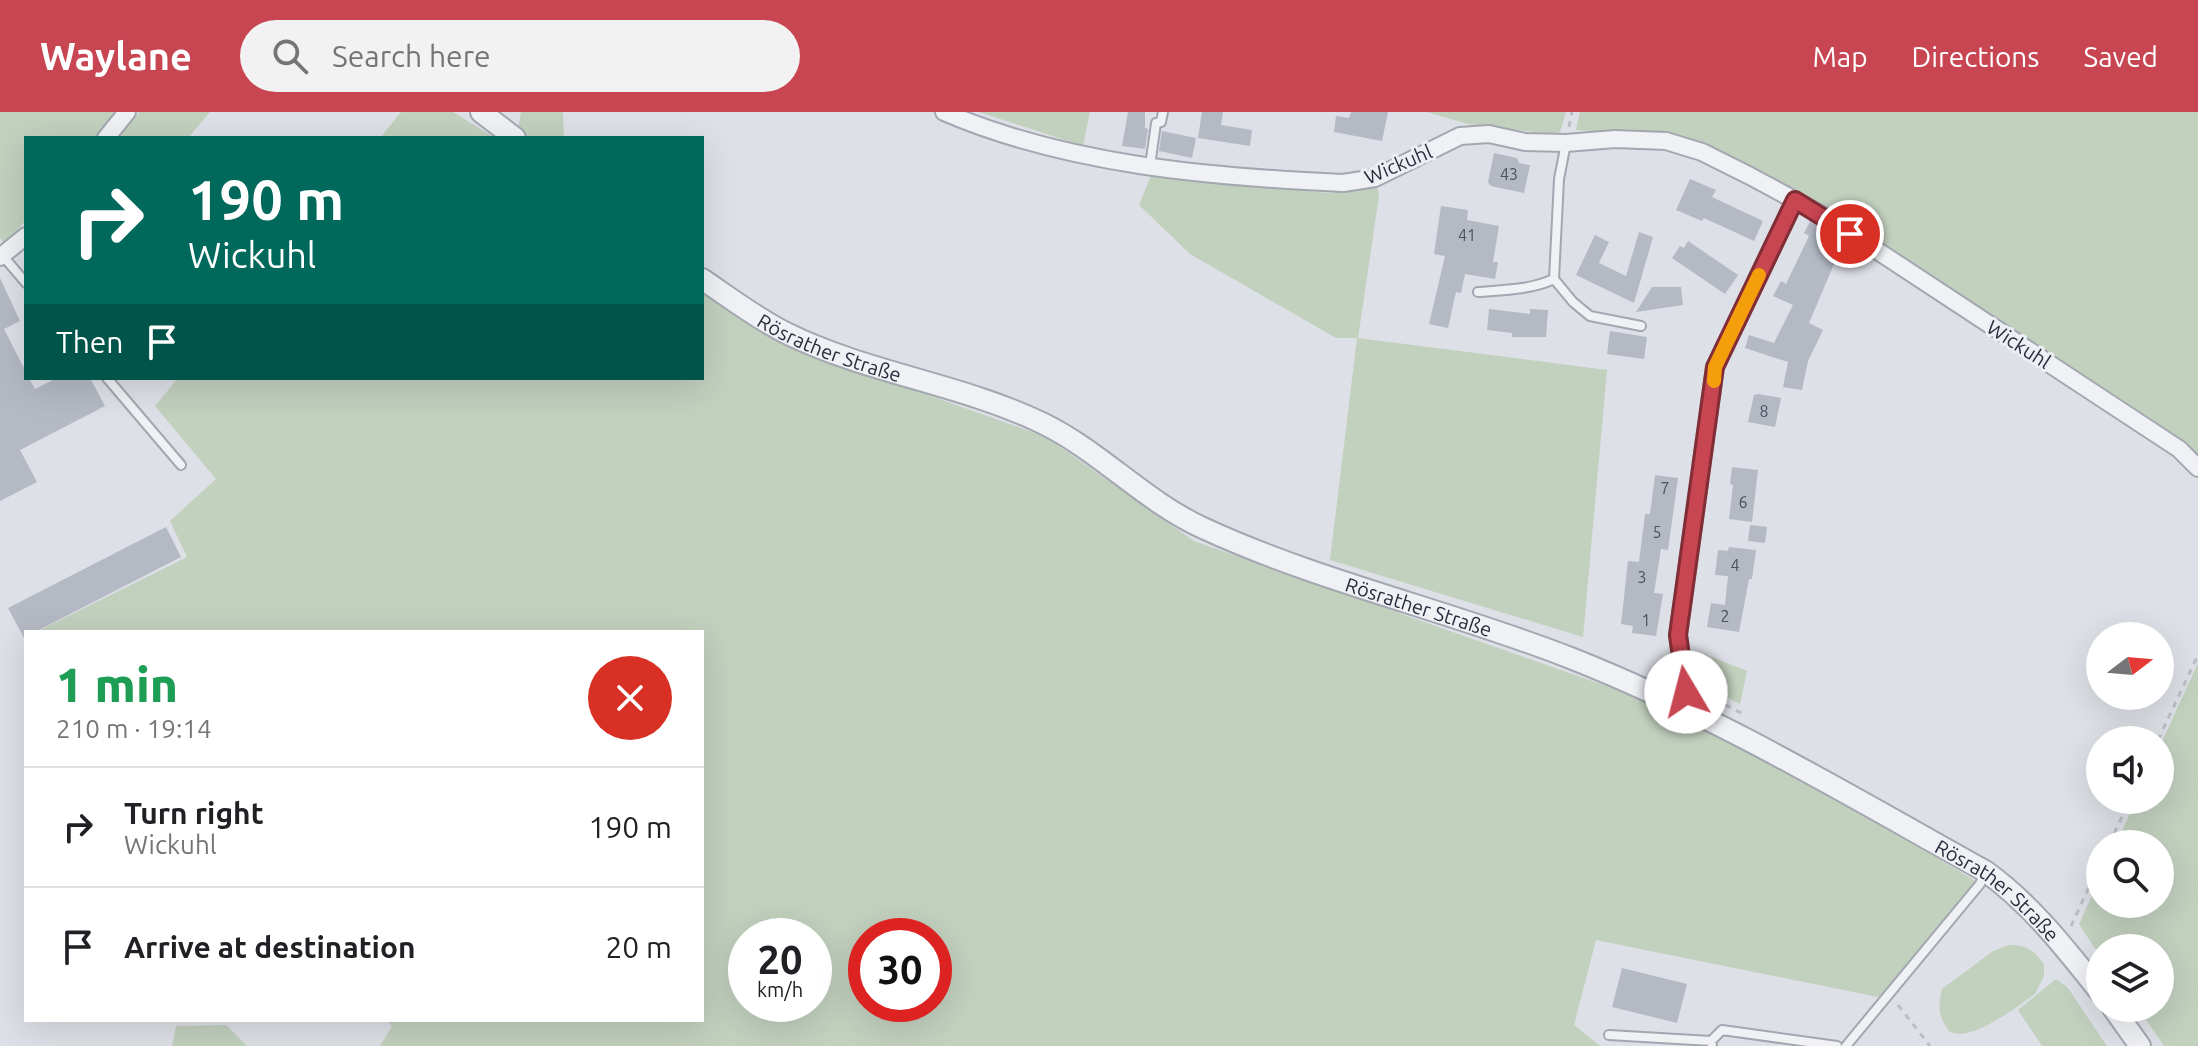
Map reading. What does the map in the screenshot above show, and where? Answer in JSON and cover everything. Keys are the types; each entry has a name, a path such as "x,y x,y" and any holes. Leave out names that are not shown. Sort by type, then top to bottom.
{"street":[{"path":"108,136 127,112"},
{"name":"Wickuhl","path":"944,112 1095,158 1333,183 1375,178 1460,136 1489,134 1525,142 1566,143 1615,139 1666,141 1702,152 1795,200 2179,449 2198,468"},
{"path":"495,117 513,136"},
{"path":"1681,705 1686,692 1678,635 1715,367 1795,200"},
{"path":"1,256 24,238"},
{"name":"Rösrather Straße","path":"704,280 758,318 788,334 1039,422 1077,442 1175,514 1204,529 1315,571 1572,658 1681,705 1985,871 2012,891 2062,943 2086,974"},
{"path":"2123,1022 2140,1046"}],"lane":[{"path":"1150,166 1156,123 1161,122 1163,112"},
{"path":"1566,143 1559,179 1554,279 1573,302 1590,316 1641,326"},
{"path":"1,256 24,281"},
{"path":"1478,292 1520,289 1554,279"},
{"path":"109,380 181,465"},
{"path":"1846,1046 1980,884 1985,871"},
{"path":"1609,1035 1711,1044 1722,1030 1837,1046"}],"path":[{"path":"2165,726 2198,655"},
{"path":"1711,697 1733,708"},
{"path":"2062,943 2086,892"},
{"path":"1888,993 1930,1046"}],"green space":[{"path":"0,112 114,112 96,136 24,136 24,222 5,244 0,238"},
{"path":"139,112 210,112 190,136 120,136"},
{"path":"401,112 453,112 492,136 382,136"},
{"path":"521,112 563,112 564,136 524,136 518,130"},
{"path":"979,112 1090,112 1083,146"},
{"path":"1427,112 1566,112 1560,132 1551,134 1468,124"},
{"path":"1580,112 2198,112 2198,457 2181,439 1806,198 1667,136 1576,130"},
{"path":"1151,175 1328,193 1377,186 1379,196 1358,338 1607,370 1583,637 1330,560 1357,338 1336,338 1190,254 1139,205"},
{"path":"704,290 799,349 1046,437 1194,541 1629,694 1688,720 1872,818 1980,884 1902,978 1878,997 1596,940 1574,1025 1600,1046 380,1046 392,1026 388,1022 704,1022 704,630 40,630 187,557 170,521 216,479 155,406 176,380 704,380"},
{"path":"1702,653 1747,671 1740,704 1693,678"},
{"path":"2198,663 2198,1046 2164,1046 2148,1022 2174,1022 2174,934 2086,935 2079,924 2086,909 2086,918 2174,918 2174,830 2122,830 2130,814 2174,814 2174,726 2169,726"},
{"path":"2009,945 2030,949 2044,965 2044,976 2035,994 1979,1029 1956,1034 1948,1030 1940,1010 1942,989 1993,951"},
{"path":"2056,979 2068,988 2086,1015 2086,1022 2091,1022 2107,1046 2042,1046 2018,1010"},
{"path":"226,1025 247,1046 172,1046 176,1026"}],"building":[{"path":"1128,112 1145,112 1145,128 1148,129 1145,149 1122,146"},
{"path":"1202,112 1223,112 1221,125 1252,130 1250,146 1198,138"},
{"path":"1351,112 1388,112 1382,141 1334,132 1336,116 1349,118"},
{"path":"1162,131 1196,138 1192,158 1159,151"},
{"path":"1494,153 1517,158 1519,163 1530,165 1524,193 1491,186 1488,182"},
{"path":"1690,179 1716,190 1712,197 1763,221 1754,241 1704,218 1702,221 1676,210"},
{"path":"1441,206 1468,210 1467,220 1499,226 1493,262 1498,262 1495,279 1465,274 1461,293 1456,292 1448,328 1429,324 1445,256 1434,254"},
{"path":"1810,221 1832,234 1827,244 1840,250 1809,323 1823,330 1808,361 1802,390 1783,387 1788,362 1745,348 1749,335 1774,343 1793,305 1773,296 1781,281 1786,284 1809,236 1804,233"},
{"path":"1639,232 1653,237 1634,303 1576,275 1595,235 1609,242 1599,263 1626,276"},
{"path":"1688,241 1738,275 1725,294 1672,258"},
{"path":"0,278 20,321 4,329 24,368 24,380 30,380 35,389 53,380 91,380 105,406 20,450 37,482 0,501"},
{"path":"1652,287 1681,287 1683,305 1636,312"},
{"path":"1489,309 1530,314 1530,309 1548,310 1546,337 1512,337 1512,333 1487,330"},
{"path":"1610,331 1647,337 1644,359 1607,354"},
{"path":"1754,395 1781,398 1775,427 1748,422"},
{"path":"1732,467 1758,470 1752,522 1729,519"},
{"path":"1655,475 1678,478 1668,550 1661,549 1654,593 1663,594 1656,636 1632,633 1633,626 1621,624 1628,561 1639,562 1645,514 1650,514"},
{"path":"1750,525 1767,527 1765,543 1748,541"},
{"path":"166,527 181,557 39,630 24,630 24,638 8,608"},
{"path":"1729,547 1756,550 1739,632 1707,627 1711,603 1725,605 1728,576 1715,575 1718,550 1728,551"},
{"path":"1622,968 1687,984 1677,1023 1612,1007"}],"slow traffic":[{"path":"1714,381 1715,367 1759,275"}],"route":[{"path":"1686,692 1678,635 1715,367 1795,200 1850,234"}]}
